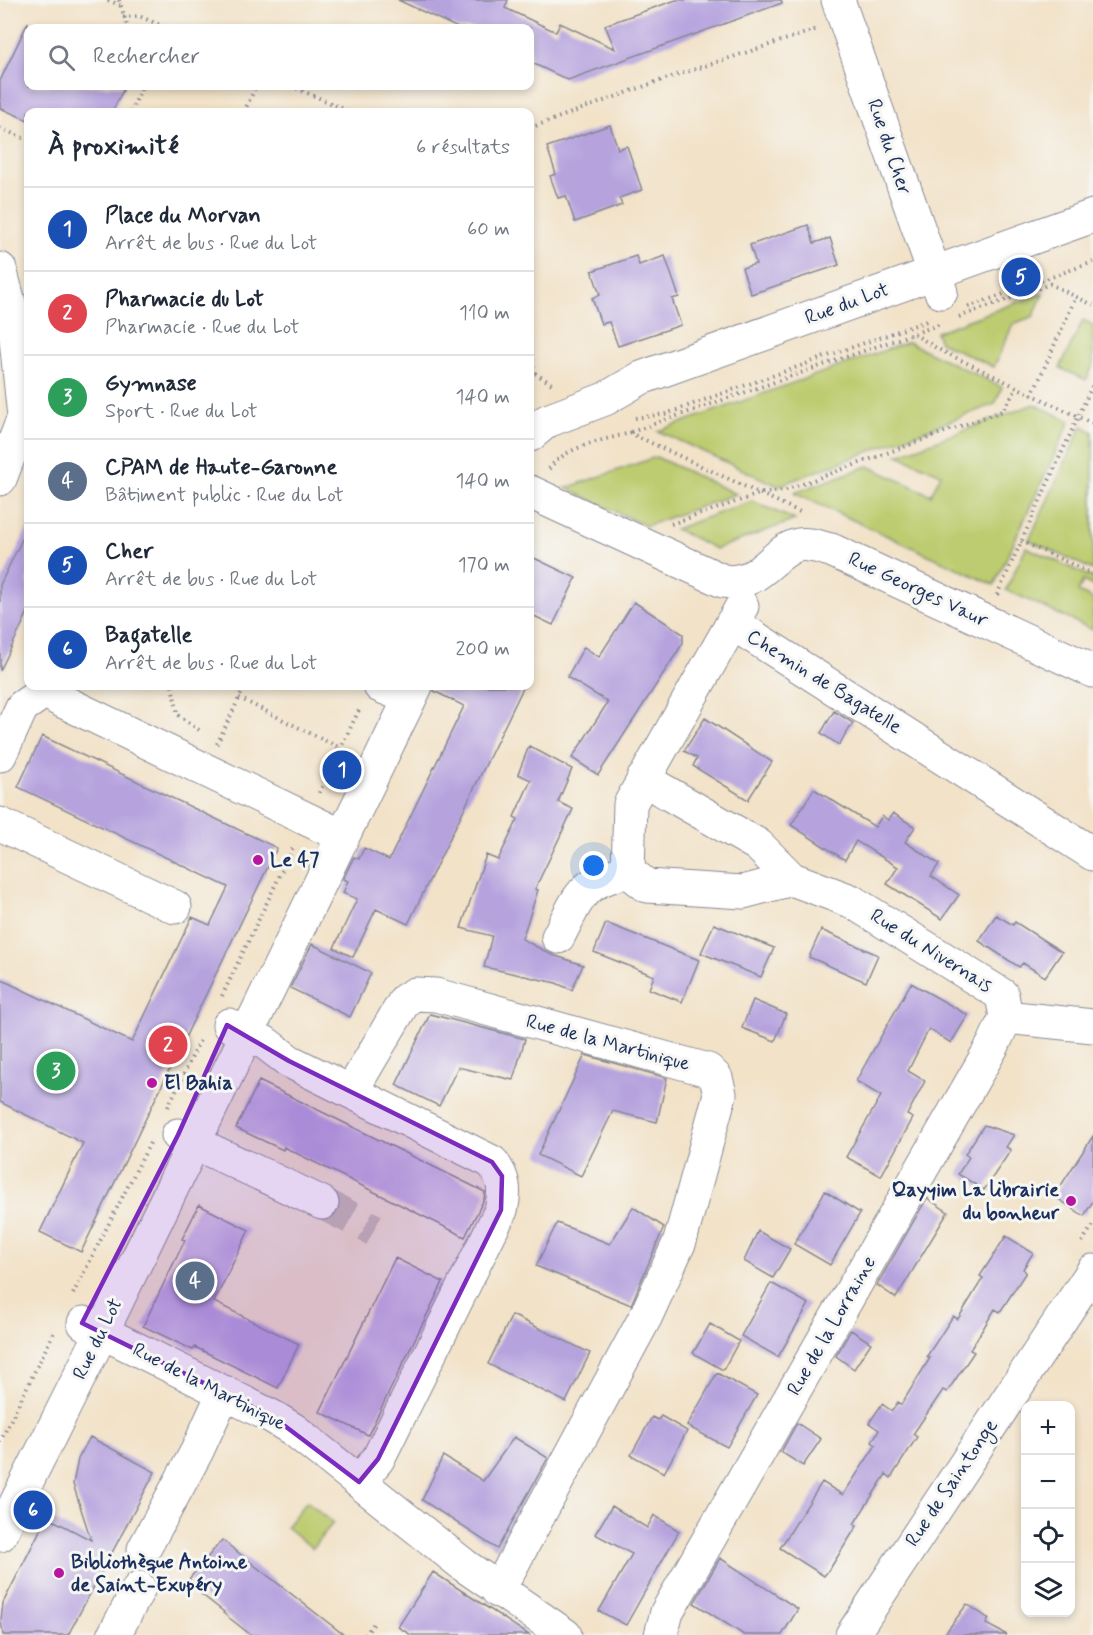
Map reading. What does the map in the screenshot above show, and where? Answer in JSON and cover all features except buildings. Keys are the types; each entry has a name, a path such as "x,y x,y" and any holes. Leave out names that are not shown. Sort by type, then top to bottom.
{"street":[{"name":"Rue du Cher","path":"841,10 946,306"},
{"name":"Rue du Lot","path":"946,306 1093,216"},
{"name":"Rue du Lot","path":"534,432 547,422 605,399 647,397 946,306 1093,239"},
{"path":"0,269 16,339 24,417 0,479"},
{"path":"536,485 723,581 733,583 745,580"},
{"name":"Rue Georges Vaur","path":"745,580 768,568 792,548 813,545 831,550 1093,671"},
{"name":"Chemin de Bagatelle","path":"745,580 742,606 732,623 1093,854"},
{"path":"628,871 630,804 642,779 732,623"},
{"path":"0,755 22,707 46,690"},
{"path":"54,690 58,699 325,827"},
{"name":"Rue du Lot","path":"0,1492 78,1319 392,692"},
{"name":"Rue du Nivernais","path":"642,779 758,845 792,879 851,901 1002,995 1006,1017 1093,1026"},
{"path":"0,824 175,907"},
{"path":"628,871 647,886 743,891 792,879"},
{"path":"558,936 583,890 602,878 628,871"},
{"name":"Rue de la Martinique","path":"351,1092 405,1000 415,994 436,995 708,1070 716,1078 720,1094 680,1241 646,1316 498,1590"},
{"name":"Rue de la Lorraine","path":"661,1635 667,1612 993,1045 1006,1017"},
{"path":"224,1025 264,1042 289,1061 492,1162 502,1176 505,1193 501,1210 378,1459 359,1482"},
{"path":"172,1132 322,1203"},
{"name":"Rue de Saintonge","path":"852,1635 1093,1270"},
{"name":"Rue du Lot","path":"0,1535 78,1319"},
{"name":"Rue de la Martinique","path":"78,1319 224,1392 294,1430 498,1590 565,1635"},
{"path":"144,1549 197,1451 224,1392"},
{"path":"114,1635 139,1588"}],"path":[{"path":"108,0 119,3 126,24"},
{"path":"534,127 841,10"},
{"path":"123,16 139,16 158,24"},
{"path":"133,108 140,90"},
{"path":"246,108 254,90"},
{"path":"300,90 342,108"},
{"path":"0,128 24,138"},
{"path":"633,418 665,414 946,306 1093,262"},
{"path":"536,485 555,459 585,446 914,334 946,306 1050,284 1093,305"},
{"path":"1032,395 1077,297"},
{"path":"914,334 938,349 1093,424"},
{"path":"534,373 558,388"},
{"path":"995,598 1093,384"},
{"path":"661,528 762,493 783,491 1002,411 1017,388"},
{"path":"630,432 762,493"},
{"path":"1021,542 1093,574"},
{"path":"173,690 178,715 217,743"},
{"path":"214,750 243,690"},
{"path":"0,1442 78,1319 325,827 340,748 392,692"},
{"path":"239,698 340,748"},
{"path":"365,1635 375,1622"}],"highlighted area":[{"path":"227,1025 289,1061 492,1162 502,1176 501,1210 378,1459 359,1482 273,1417 82,1323 178,1135"}],"green space":[{"path":"1043,293 1034,316 1013,324 994,367 940,342 936,332"},
{"path":"1083,320 1093,325 1093,366 1086,380 1060,368"},
{"path":"908,342 1002,387 995,404 778,486 658,431"},
{"path":"1034,404 1070,421 994,585 794,493 868,466 931,495 941,474 898,455"},
{"path":"1082,426 1093,432 1093,570 1029,540"},
{"path":"656,457 736,494 646,526 566,488"},
{"path":"752,501 795,520 716,549 675,529"},
{"path":"1026,547 1093,578 1093,586 1083,581 1078,592 1093,599 1093,630 1006,590"},
{"path":"307,1501 333,1523 312,1548 286,1527"}],"tunnel":[{"path":"322,1203 374,1230"}],"place":[{"name":"Cher","path":"1021,277"},
{"name":"Place du Morvan","path":"342,770"},
{"name":"Le 47","path":"258,860"},
{"name":"Pharmacie du Lot","path":"168,1045"},
{"name":"Gymnase","path":"56,1071"},
{"name":"El Bahia","path":"152,1083"},
{"name":"Qayyim La librairie du bonheur","path":"1071,1201"},
{"name":"CPAM de Haute-Garonne","path":"195,1281"},
{"name":"Bagatelle","path":"33,1510"},
{"name":"Bibliothèque Antoine de Saint-Exupéry","path":"59,1573"}]}
